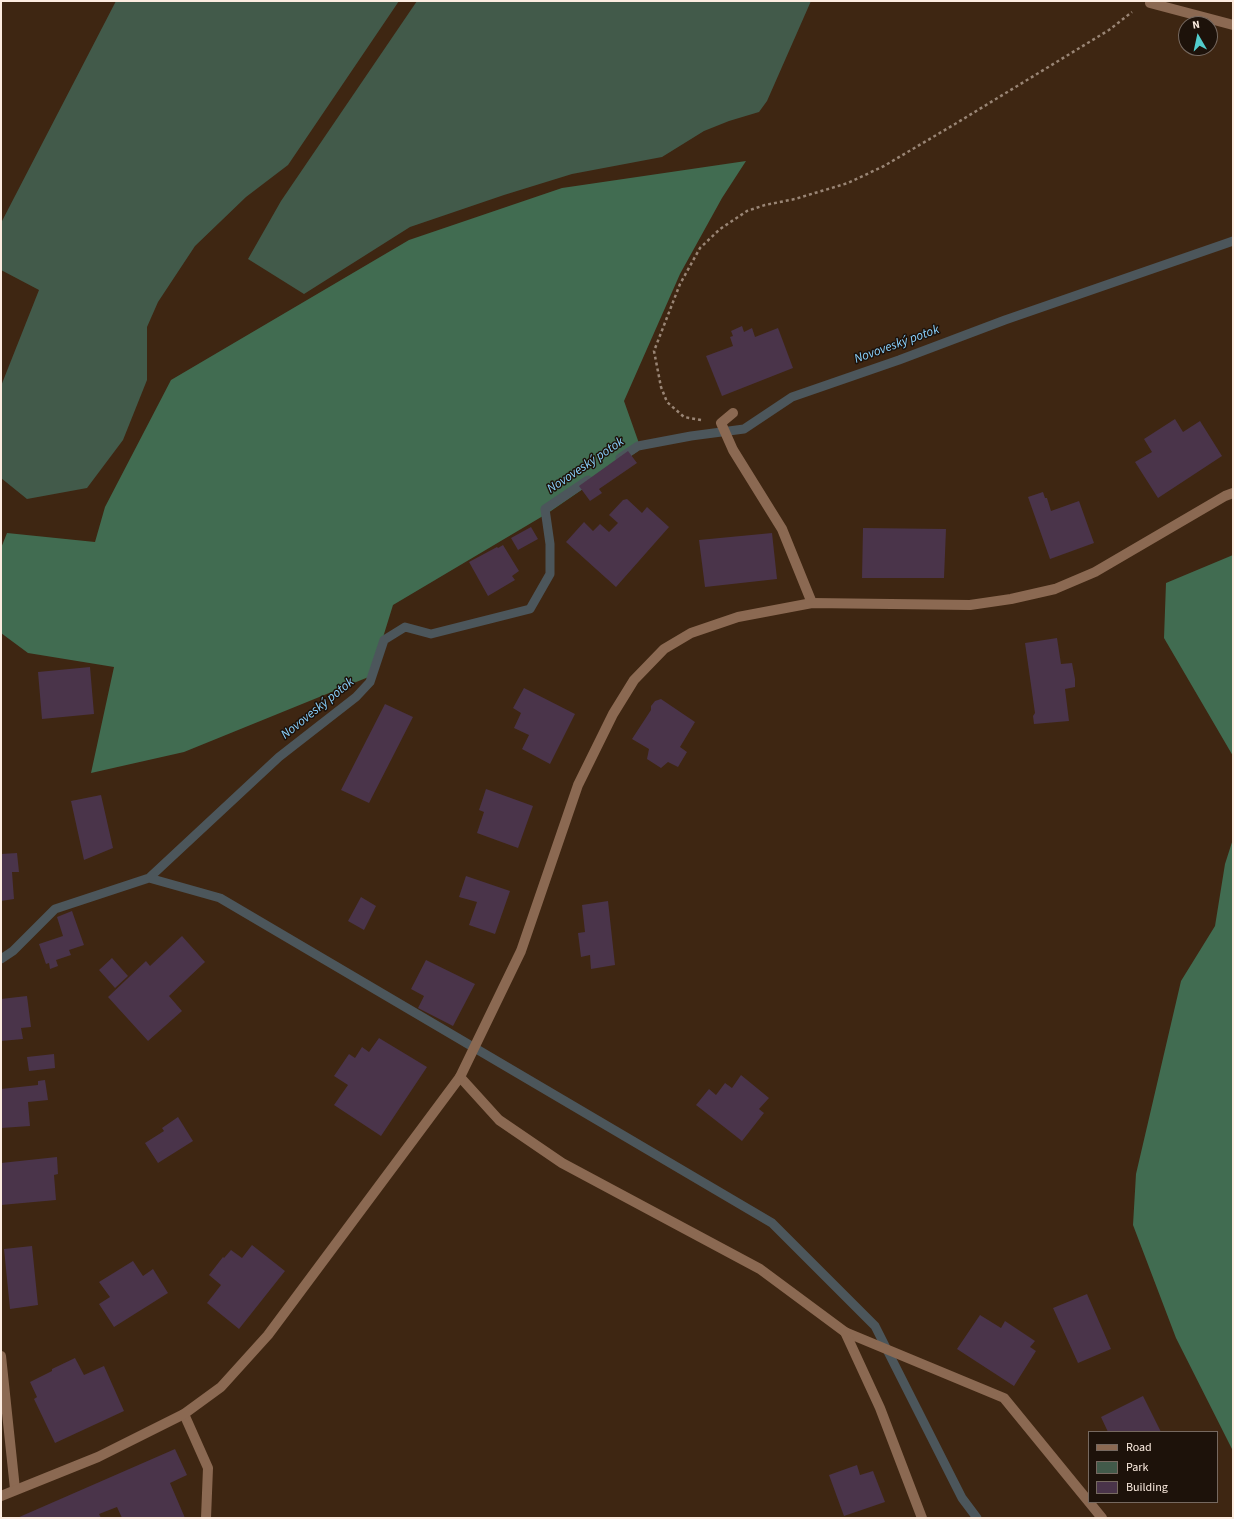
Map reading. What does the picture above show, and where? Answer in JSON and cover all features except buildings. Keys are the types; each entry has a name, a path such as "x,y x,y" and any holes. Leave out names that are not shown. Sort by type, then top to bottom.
{"street":[{"path":"1150,3 1233,25"},
{"path":"733,412 721,423 733,450 782,529 812,603"},
{"path":"1,1496 98,1457 184,1414 221,1387 268,1335 460,1077 522,951 578,785 613,714 634,680 664,649 691,633 738,617 812,603 970,605 1011,599 1055,589 1095,572 1225,496 1233,493"},
{"path":"460,1077 499,1120 562,1163 760,1269 844,1332 1004,1398 1088,1501"},
{"path":"844,1332 880,1408 922,1518"},
{"path":"1,1356 16,1489"},
{"path":"184,1414 208,1468 206,1518"},
{"path":"1090,1503 1102,1518"}],"path":[{"path":"721,423 684,417 667,402 661,387 654,351 680,284 700,248 720,229 747,212 765,205 795,199 848,183 884,166 1109,30 1130,13 1150,3"}],"green space":[{"path":"116,1 399,1 288,165 246,197 195,246 158,302 147,327 147,380 123,440 87,488 27,499 1,478 1,386 39,290 1,270 1,223"},
{"path":"417,1 811,1 767,101 759,112 729,121 704,131 662,157 572,174 410,227 304,294 248,259 281,201"},
{"path":"746,161 722,198 680,274 624,401 641,449 548,513 393,605 371,676 184,752 91,773 114,667 28,653 1,633 1,548 7,533 95,542 105,507 171,380 409,240 562,188"},
{"path":"1233,555 1233,756 1164,638 1166,583"},
{"path":"1233,839 1233,1451 1176,1338 1133,1225 1136,1174 1181,981 1215,926 1225,864"}],"waterway":[{"name":"Novoveský potok","path":"620,458 638,446 691,436 744,429 792,397 899,360 1005,320 1233,241"},
{"name":"Novoveský potok","path":"1,959 13,951 55,909 149,878 279,757 356,697 370,682 384,640 405,627 431,634 530,609 550,574 550,544 545,509 588,480"},
{"path":"149,878 220,898 772,1223 875,1326 962,1498 977,1518"}]}
